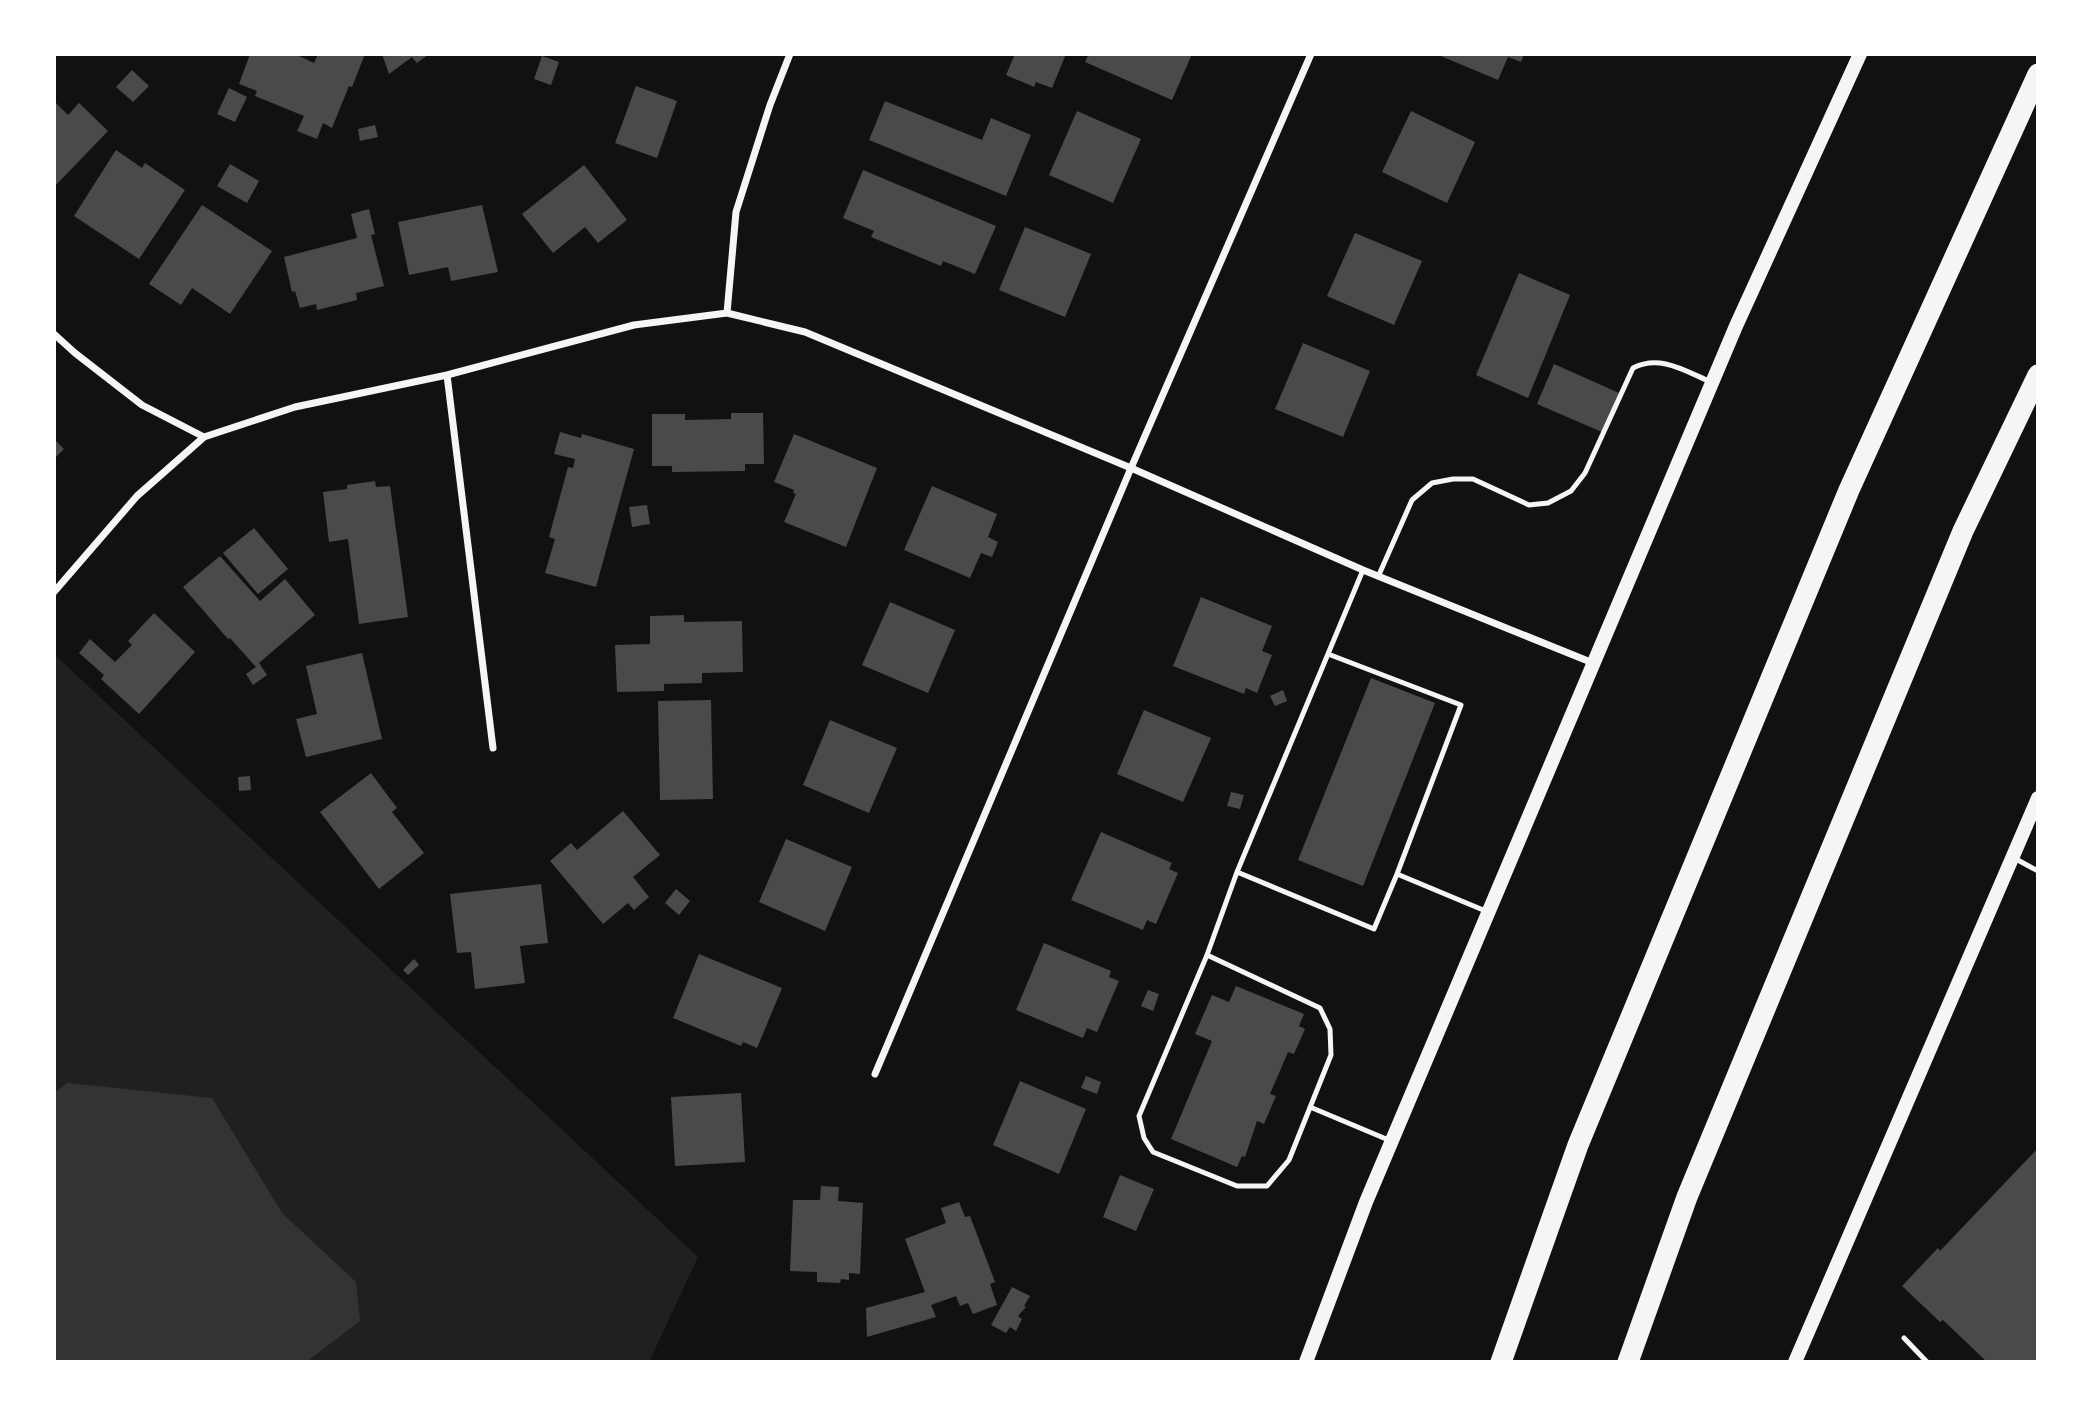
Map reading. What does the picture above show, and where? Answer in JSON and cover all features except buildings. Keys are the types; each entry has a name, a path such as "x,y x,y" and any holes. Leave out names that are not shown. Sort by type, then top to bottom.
{"highway":[{"path":"1502,1362 1578,1145 1844,503 2038,74"},
{"path":"1628,1362 1688,1197 1958,544 2038,375"}],"main road":[{"path":"1306,1362 1366,1202 1712,383 1860,54"},
{"path":"1795,1362 2038,797"}],"street":[{"path":"727,313 736,212 770,105 790,54"},
{"path":"875,1074 1131,468 1311,54"},
{"path":"54,592 137,496 204,437 295,407 447,375 634,325 727,313 805,332 1131,468 1378,577 1594,663"},
{"path":"54,334 142,405 204,437"},
{"path":"447,375 493,748"}],"lane":[{"path":"1378,577 1412,500 1432,483 1474,479 1529,505 1548,503 1571,491 1585,473 1633,368 1647,361 1666,363 1712,383"},
{"path":"1207,955 1320,1008 1330,1029 1331,1055 1289,1160 1267,1186 1237,1186 1153,1152 1144,1138 1139,1116 1363,570"},
{"path":"1237,872 1374,929 1397,874 1461,705 1328,654"},
{"path":"2011,856 2038,871"},
{"path":"1397,874 1488,912"},
{"path":"1310,1107 1392,1142"},
{"path":"1904,1338 1927,1362"}],"shaded area":[{"path":"54,654 698,1257 649,1362 54,1362"},
{"path":"67,1083 212,1098 282,1213 356,1282 360,1321 306,1362 54,1362 54,1093"}]}
